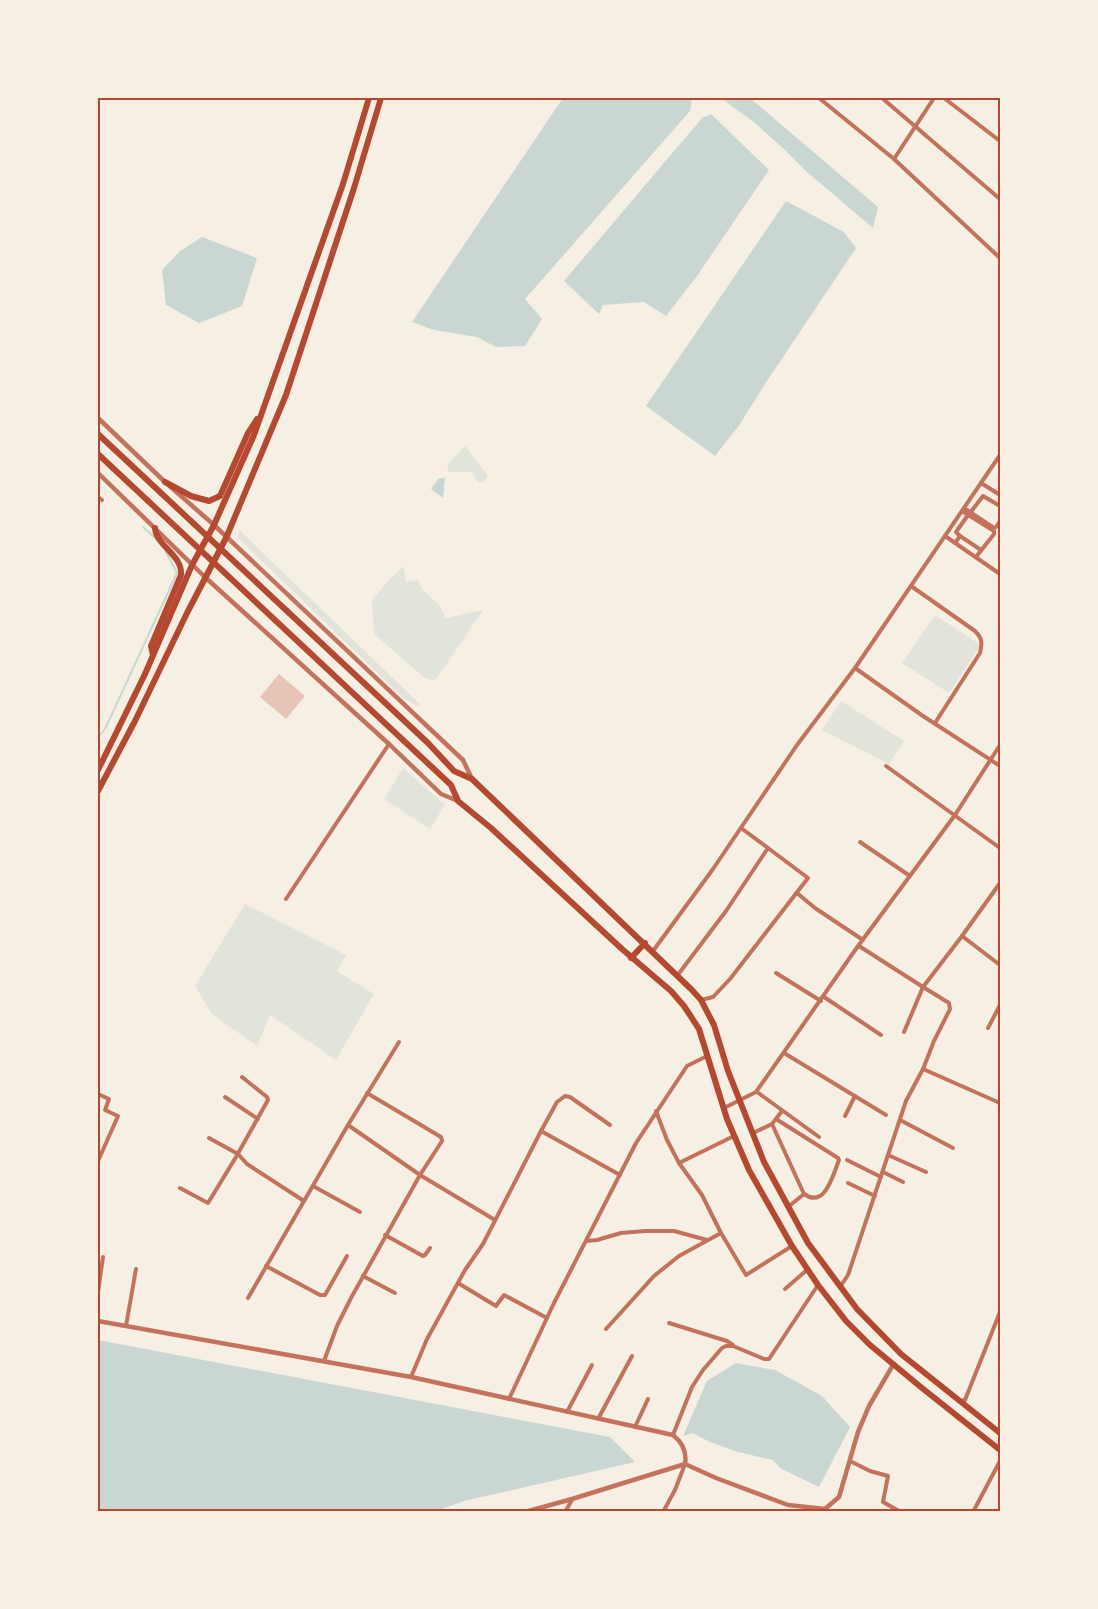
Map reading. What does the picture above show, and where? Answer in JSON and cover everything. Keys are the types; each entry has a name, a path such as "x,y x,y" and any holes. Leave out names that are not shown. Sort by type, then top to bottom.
{"main road":[{"path":"98,770 153,656 192,565 214,525 251,434 263,411 343,184 369,98"},
{"path":"98,792 226,538 286,395 381,98"},
{"path":"98,434 428,743 454,771 472,779 645,943 701,1000 714,1025 728,1071 764,1162 807,1243 856,1309 901,1354 1000,1433"},
{"path":"98,454 451,785 458,801 491,828 671,991 699,1029 724,1108 749,1170 792,1246 818,1285 846,1321 870,1345 1000,1450"},
{"path":"165,482 191,496 209,501 220,496 242,455"},
{"path":"153,656 151,646 182,571 174,556 155,534 155,528"},
{"path":"632,958 645,943"}],"street":[{"path":"819,98 894,159 1000,258"},
{"path":"882,98 1000,199"},
{"path":"894,159 934,98"},
{"path":"944,98 1000,141"},
{"path":"98,418 463,760 472,779"},
{"path":"653,951 714,869 797,745 855,668 1000,454"},
{"path":"98,473 192,565 441,794 458,801"},
{"path":"981,483 1000,495"},
{"path":"98,496 102,500"},
{"path":"981,550 956,532 982,496 1000,506"},
{"path":"963,510 994,531 975,557"},
{"path":"969,514 994,528 1000,521"},
{"path":"945,536 1000,574"},
{"path":"955,543 960,536"},
{"path":"911,586 981,637 980,653 935,723"},
{"path":"855,668 1000,766"},
{"path":"286,899 389,744"},
{"path":"724,1108 756,1092 858,946 955,815 1000,745"},
{"path":"886,766 1000,848"},
{"path":"701,1000 713,997 730,980 808,878 741,828"},
{"path":"860,842 910,876"},
{"path":"677,976 726,911 768,848"},
{"path":"904,1032 923,987 1000,883"},
{"path":"797,893 863,940"},
{"path":"962,936 1000,965"},
{"path":"840,1287 848,1275 906,1101 950,1009 948,1003 858,946"},
{"path":"776,973 881,1035"},
{"path":"988,1028 1000,1005"},
{"path":"248,1298 399,1042"},
{"path":"784,1053 886,1115"},
{"path":"509,1399 547,1318 636,1143 687,1066 707,1056"},
{"path":"923,1069 1000,1103"},
{"path":"180,1188 208,1203 258,1119 268,1100 267,1096 242,1077"},
{"path":"324,1361 337,1326 363,1276 420,1175 442,1141 368,1092"},
{"path":"756,1092 819,1137"},
{"path":"98,1094 109,1099 105,1110 118,1116 98,1161"},
{"path":"411,1377 427,1339 483,1244 557,1102 565,1096 570,1097 610,1125"},
{"path":"845,1116 855,1096"},
{"path":"225,1097 258,1119"},
{"path":"656,1111 679,1163 702,1195 746,1275 792,1246"},
{"path":"752,1133 772,1125 782,1111"},
{"path":"772,1125 804,1194 818,1198 824,1194 838,1158 777,1119"},
{"path":"900,1120 953,1148"},
{"path":"348,1125 420,1175 495,1221"},
{"path":"541,1131 620,1175"},
{"path":"679,1163 734,1136"},
{"path":"209,1138 238,1154 247,1164 303,1202"},
{"path":"888,1155 926,1172"},
{"path":"847,1160 881,1177"},
{"path":"883,1172 903,1182"},
{"path":"848,1183 874,1196"},
{"path":"313,1186 360,1212"},
{"path":"788,1207 804,1194"},
{"path":"586,1240 645,1231 674,1231 708,1240"},
{"path":"606,1329 654,1276 679,1256 721,1233"},
{"path":"385,1235 423,1256 430,1248"},
{"path":"266,1266 320,1295 325,1295 347,1256"},
{"path":"98,1292 103,1257"},
{"path":"126,1326 136,1269"},
{"path":"784,1289 807,1269"},
{"path":"363,1276 395,1293"},
{"path":"458,1283 495,1306 504,1295 547,1318"},
{"path":"673,1435 692,1387 722,1348 729,1345 769,1359 818,1285"},
{"path":"962,1401 968,1393 1000,1311"},
{"path":"98,1321 411,1377 673,1435 684,1448 687,1455 686,1464 663,1512"},
{"path":"669,1323 727,1341 736,1347"},
{"path":"994,1327 1000,1330"},
{"path":"598,1419 632,1356"},
{"path":"567,1412 592,1365"},
{"path":"525,1512 686,1464 716,1478 788,1505 825,1509 839,1497 858,1432 869,1406 893,1365"},
{"path":"635,1427 648,1398"},
{"path":"850,1461 870,1471 888,1476 882,1502 901,1512"},
{"path":"973,1512 1000,1461"},
{"path":"566,1512 572,1499"}],"shaded area":[{"path":"563,98 692,98 690,111 525,299 542,319 525,346 496,347 477,337 434,330 412,322"},
{"path":"721,98 750,98 878,207 873,228 807,172 755,123"},
{"path":"711,114 769,170 697,276 666,316 644,302 603,305 599,314 564,281 702,118"},
{"path":"786,201 844,232 856,248 740,424 715,456 646,406"},
{"path":"202,237 257,258 242,306 199,323 166,305 162,270 180,251"},
{"path":"465,446 488,476 484,482 478,483 472,472 449,472 447,465"},
{"path":"439,478 445,478 443,498 431,489"},
{"path":"239,530 420,704 419,706 404,699 238,538"},
{"path":"404,566 406,582 418,580 422,589 440,606 446,618 483,610 435,681 425,678 374,634 372,600"},
{"path":"935,615 981,645 949,693 902,663"},
{"path":"841,701 904,741 889,764 822,730"},
{"path":"403,768 445,805 430,829 384,799"},
{"path":"245,904 346,955 337,971 374,994 336,1060 270,1015 257,1046 212,1014 195,986"},
{"path":"98,1340 610,1437 635,1462 464,1501 437,1511 98,1511"},
{"path":"736,1363 775,1370 822,1396 850,1427 819,1487 780,1468 773,1460 738,1452 692,1433 683,1436 707,1381"}],"building":[{"path":"279,674 305,696 286,719 260,697"}],"waterway":[{"path":"143,527 157,540"},
{"path":"98,738 106,727 177,573 166,552"}]}
